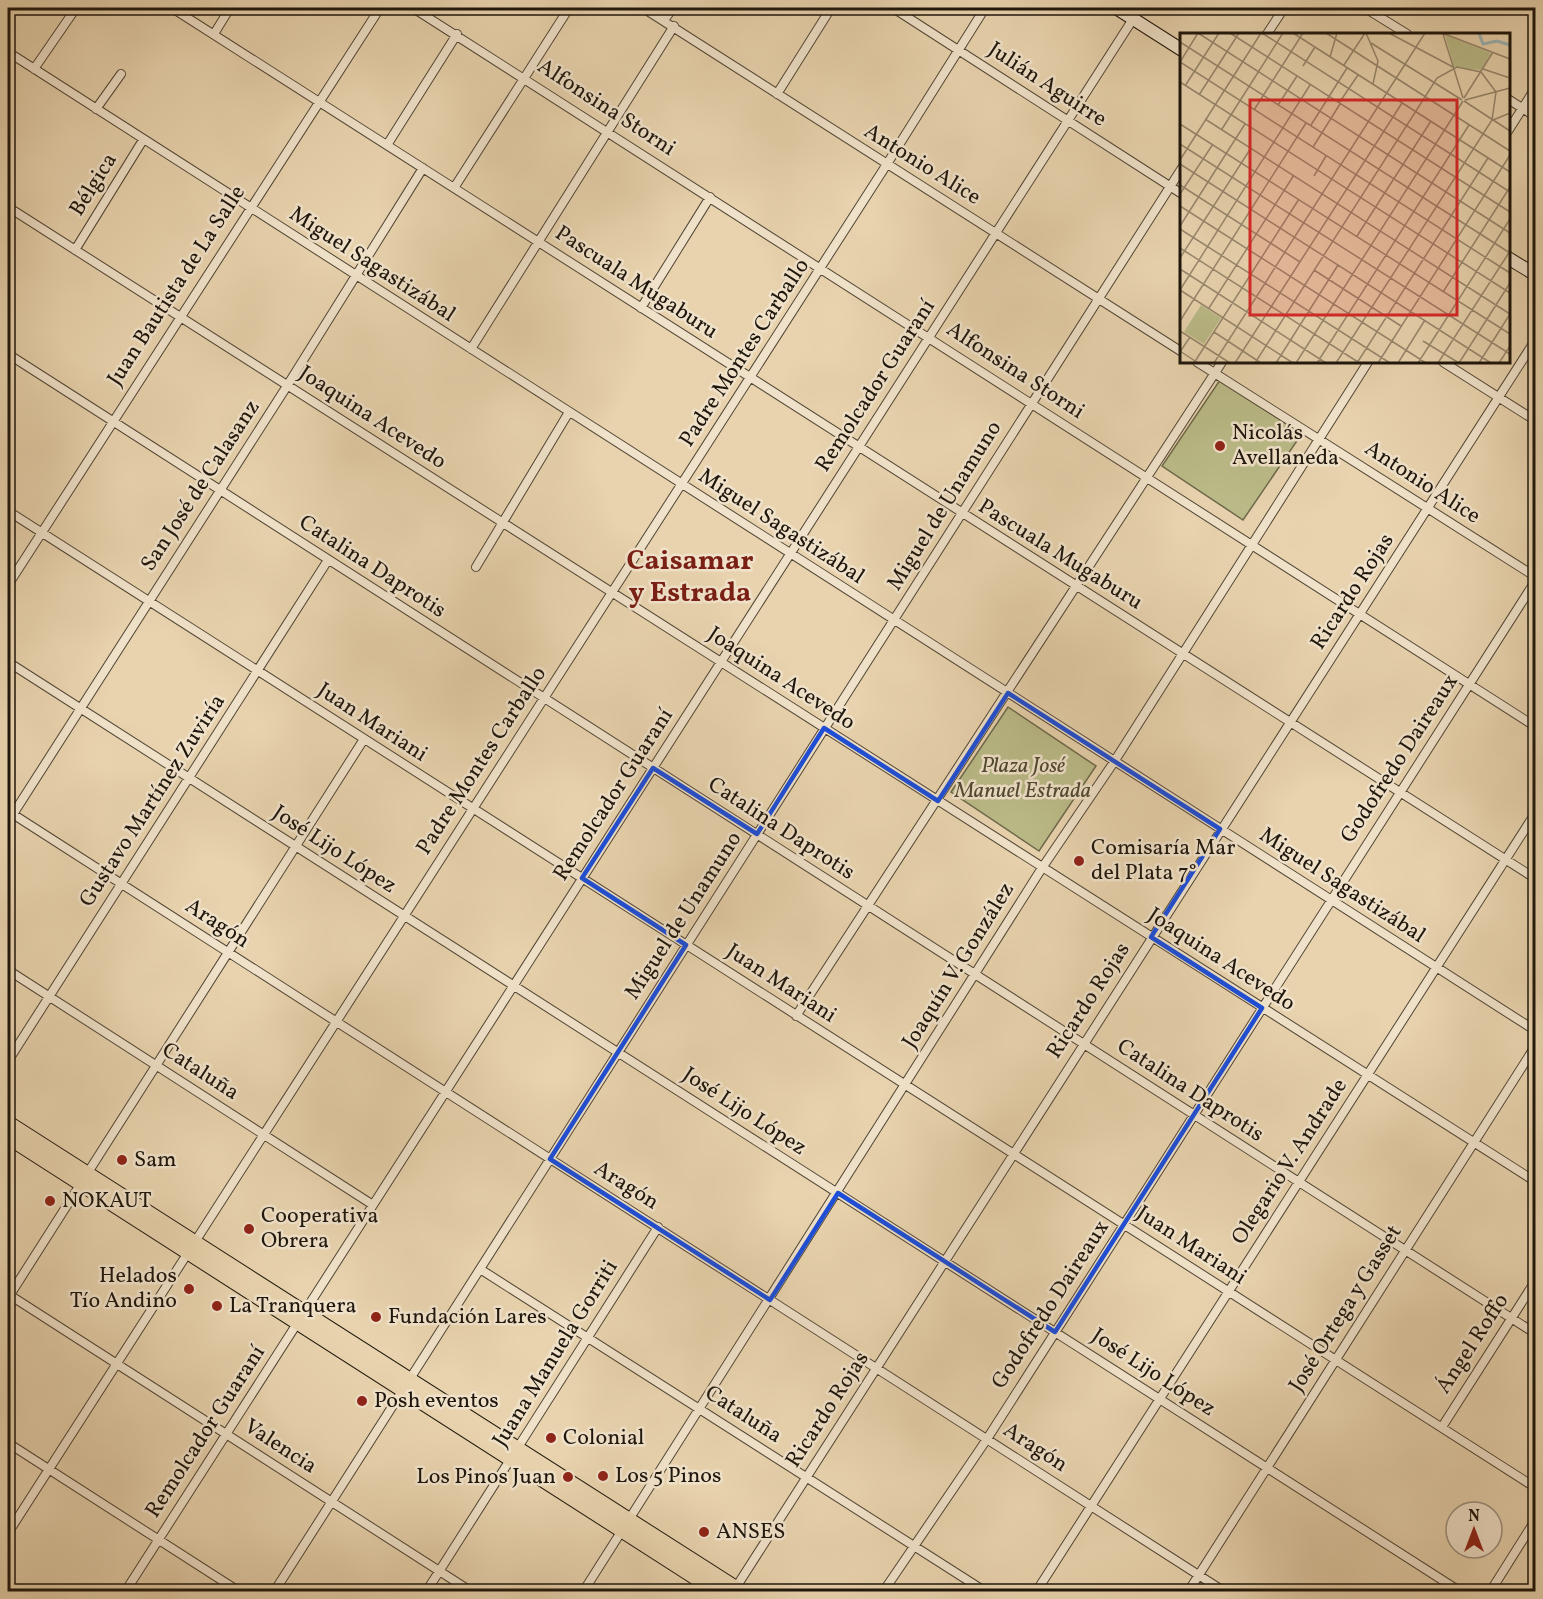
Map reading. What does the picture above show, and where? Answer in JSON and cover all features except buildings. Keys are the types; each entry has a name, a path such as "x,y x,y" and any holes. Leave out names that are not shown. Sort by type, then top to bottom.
{"main road":[{"path":"1116,8 1180,49"},
{"path":"1510,259 1536,275"},
{"path":"8,1123 84,1179"},
{"path":"8,1137 84,1179 625,1525 737,1590"},
{"path":"625,1525 718,1592"}],"street":[{"path":"34,69 76,8"},
{"name":"Pascuala Mugaburu","path":"172,8 1536,879"},
{"path":"214,34 230,8"},
{"name":"Juan Bautista de La Salle","path":"8,585 249,207 380,8"},
{"name":"Alfonsina Storni","path":"413,8 457,34 1032,403 1250,546 1536,727"},
{"path":"454,188 569,8"},
{"name":"Antonio Alice","path":"643,8 1180,351"},
{"path":"664,20 673,8"},
{"path":"777,94 831,8"},
{"name":"Julián Aguirre","path":"893,8 1180,193"},
{"name":"Padre Montes Carballo","path":"8,1533 821,268 985,8"},
{"path":"1268,33 1284,8"},
{"path":"1365,8 1405,33"},
{"name":"Remolcador Guaraní","path":"125,1592 1133,19"},
{"path":"471,349 674,26"},
{"path":"387,145 457,34"},
{"name":"Miguel Sagastizábal","path":"8,52 1536,1031"},
{"path":"96,109 121,74"},
{"path":"1510,129 1536,87"},
{"path":"1510,100 1536,117"},
{"name":"Bélgica","path":"75,250 143,140"},
{"name":"San José de Calasanz","path":"9,816 287,386 423,168"},
{"name":"Miguel de Unamuno","path":"274,1592 1180,171"},
{"path":"641,308 710,197"},
{"name":"Joaquina Acevedo","path":"8,207 1536,1182"},
{"name":"Ricardo Rojas","path":"737,1590 806,1477 1536,339"},
{"name":"Catalina Daprotis","path":"8,354 1536,1334"},
{"name":"Antonio Alice","path":"1199,363 1320,438 1536,578"},
{"path":"796,1016 1221,363"},
{"name":"Joaquín V. González","path":"583,1592 1042,868 1114,762 1367,363"},
{"path":"1445,363 1536,422"},
{"path":"476,567 568,412"},
{"name":"Juan Mariani","path":"8,511 1536,1488"},
{"name":"Gustavo Martínez Zuviría","path":"8,1061 328,560"},
{"name":"Godofredo Daireaux","path":"883,1592 987,1439 1536,578"},
{"name":"José Lijo López","path":"8,662 1461,1592"},
{"path":"8,1296 364,739"},
{"name":"Olegario V. Andrade","path":"1036,1592 1536,812"},
{"name":"Aragón","path":"9,816 228,952 1225,1592"},
{"name":"Cataluña","path":"8,970 373,1205"},
{"name":"José Ortega y Gasset","path":"1188,1592 1536,1045"},
{"name":"Juana Manuela Gorriti","path":"426,1592 658,1227"},
{"name":"Cataluña","path":"480,1269 986,1592"},
{"name":"Ángel Roffo","path":"1442,1427 1536,1280"},
{"name":"Valencia","path":"8,1296 472,1592"},
{"path":"8,1443 240,1592"},
{"path":"1490,1592 1536,1520"}],"highlighted area":[{"path":"1008,693 1220,829 1151,937 1262,1008 1055,1332 838,1193 770,1300 550,1159 686,945 582,878 653,768 757,834 824,728 938,801"}],"green space":[{"path":"1222,377 1303,432 1243,520 1162,466"},
{"name":"Plaza José Manuel Estrada","path":"1008,707 1096,766 1039,851 951,792"}],"place":[{"name":"Nicolás Avellaneda","path":"1220,446"},
{"name":"Comisaría Mar del Plata 7°","path":"1079,861"},
{"name":"Sam","path":"122,1160"},
{"name":"NOKAUT","path":"50,1201"},
{"name":"Cooperativa Obrera","path":"249,1229"},
{"name":"Helados Tío Andino","path":"189,1289"},
{"name":"La Tranquera","path":"217,1306"},
{"name":"Fundación Lares","path":"376,1317"},
{"name":"Posh eventos","path":"362,1401"},
{"name":"Colonial","path":"551,1438"},
{"name":"Los 5 Pinos","path":"603,1476"},
{"name":"Los Pinos Juan","path":"568,1477"},
{"name":"ANSES","path":"704,1532"}],"district":[{"name":"Caisamar y Estrada","path":"690,577"}]}
